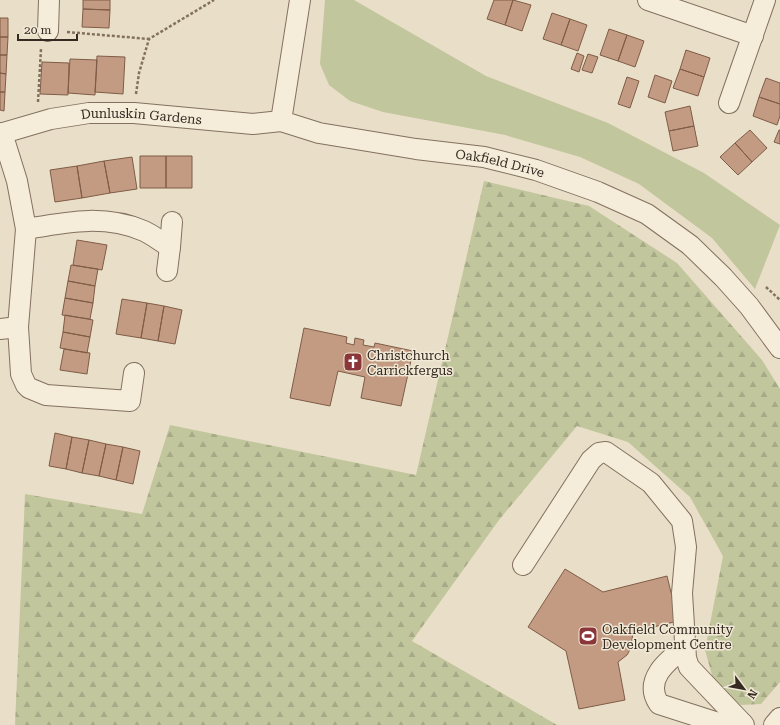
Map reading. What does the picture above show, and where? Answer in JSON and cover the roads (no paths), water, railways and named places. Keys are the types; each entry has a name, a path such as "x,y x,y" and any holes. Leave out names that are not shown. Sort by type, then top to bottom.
{"street":[{"path":"43,0 49,0 48,31"},
{"path":"281,121 300,0"},
{"path":"648,0 753,36"},
{"path":"729,104 765,0"},
{"name":"Dunluskin Gardens","path":"134,373 130,401 46,395 35,391 26,385 9,328 26,229 17,181 1,133 37,123 89,113 134,113 253,124 281,121"},
{"name":"Oakfield Drive","path":"281,121 326,134 416,149 484,157 536,170 598,192 648,214 690,245 723,277 749,306 780,348"},
{"path":"26,229 78,221 110,220 144,231 170,247"},
{"path":"167,271 172,222"},
{"path":"523,565 591,460 599,453 606,452 651,483 682,521 686,546 682,593 685,647 688,667 743,724"},
{"path":"685,647 670,659 657,675 652,687 653,696 659,704 715,722 743,724"},
{"path":"774,725 780,718"}],"place":[{"name":"Christchurch Carrickfergus","path":"353,362"},
{"name":"Oakfield Community Development Centre","path":"588,636"}]}
